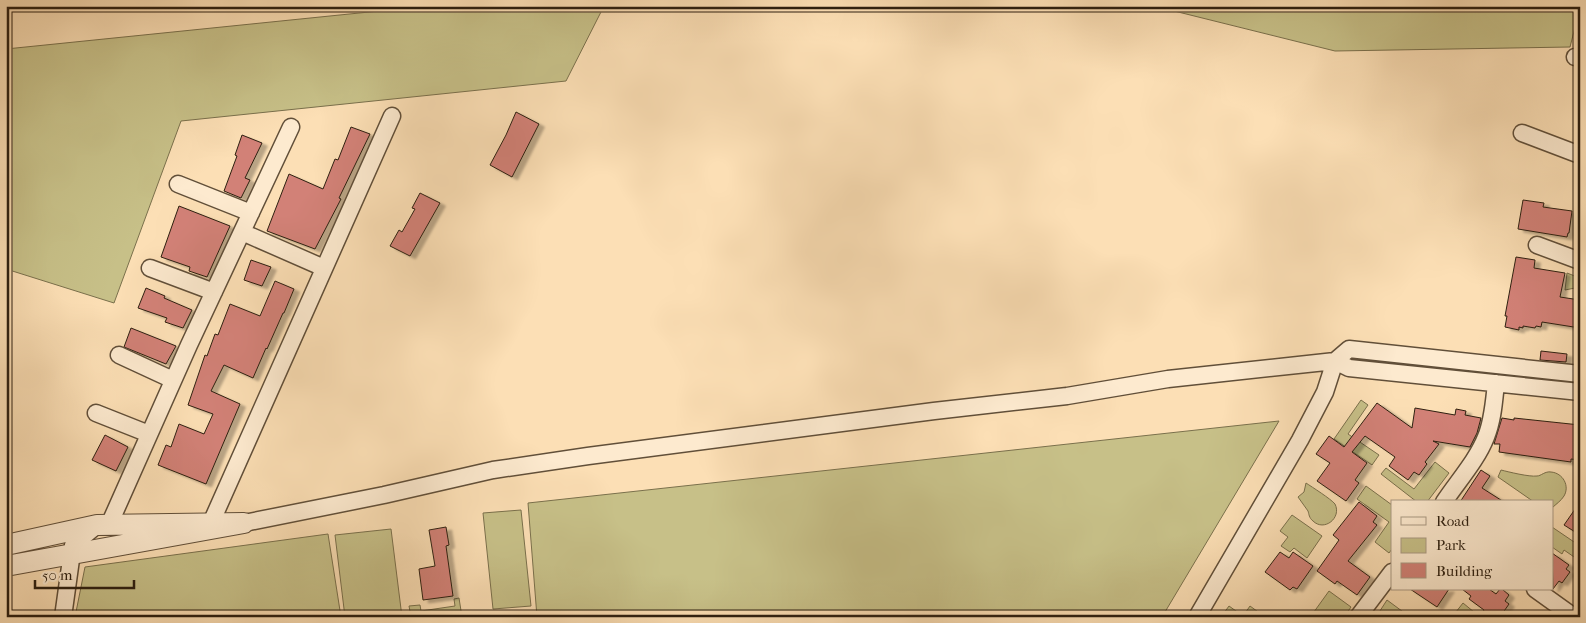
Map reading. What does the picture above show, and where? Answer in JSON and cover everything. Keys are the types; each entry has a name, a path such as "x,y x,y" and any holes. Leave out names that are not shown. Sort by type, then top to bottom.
{"street":[{"path":"211,523 392,116"},
{"path":"63,617 73,545 103,525 149,434 291,128"},
{"path":"1522,133 1580,155"},
{"path":"178,184 251,213"},
{"path":"242,232 324,268"},
{"path":"1537,245 1580,262"},
{"path":"150,268 214,292"},
{"path":"1197,617 1300,440 1325,392 1335,361 1349,349 1580,374"},
{"path":"118,356 173,380"},
{"path":"6,566 244,523 384,495 493,470 934,411 1068,396 1168,380 1335,361 1349,368 1580,392"},
{"path":"1445,500 1475,458 1486,437 1496,383"},
{"path":"96,413 149,434"},
{"path":"6,545 103,525 244,523"},
{"path":"103,525 244,523"},
{"path":"1358,617 1391,573"},
{"path":"1536,590 1574,617"}],"green space":[{"path":"428,6 604,6 566,81 181,121 114,303 6,269 6,49"},
{"path":"1154,6 1580,6 1580,8 1570,47 1335,51"},
{"path":"1567,273 1580,278 1580,287 1565,290"},
{"path":"1361,400 1368,405 1348,434 1379,455 1372,465 1334,439"},
{"path":"1279,421 1162,617 537,617 528,503"},
{"path":"1435,462 1449,473 1429,500 1414,500 1381,474 1386,468 1414,489"},
{"path":"1501,470 1533,476 1549,472 1555,473 1562,477 1566,484 1566,492 1554,506 1554,500 1531,500 1498,477"},
{"path":"1306,483 1335,504 1336,514 1331,522 1322,525 1317,524 1311,519 1298,497 1304,492"},
{"path":"1366,486 1391,504 1391,550 1389,553 1375,542 1389,522 1357,499"},
{"path":"521,510 531,606 493,609 483,513"},
{"path":"1292,515 1322,536 1307,558 1294,548 1290,552 1281,546 1288,537 1280,531"},
{"path":"1554,528 1580,546 1580,555 1577,559 1564,550 1562,554 1554,548"},
{"path":"391,529 402,617 345,617 335,535"},
{"path":"328,534 341,617 75,617 85,567"},
{"path":"1329,591 1351,607 1344,617 1334,617 1330,614 1328,617 1312,617 1311,616"},
{"path":"459,598 462,617 411,617 409,606 420,605 421,611 455,606 454,599"},
{"path":"1387,600 1410,617 1376,617"},
{"path":"1463,603 1480,617 1452,617"},
{"path":"1229,606 1243,616 1250,606 1265,617 1221,617"}],"building":[{"path":"516,112 539,124 512,177 490,165"},
{"path":"351,127 370,134 339,198 341,199 315,249 267,231 289,174 323,189 335,159 338,160"},
{"path":"242,135 262,143 245,178 250,180 241,198 224,191 237,156 235,155"},
{"path":"420,193 440,203 410,256 390,246 399,230 402,232 415,209 412,208"},
{"path":"1523,200 1544,203 1543,207 1572,211 1567,237 1518,229"},
{"path":"179,206 230,226 207,277 189,271 190,267 161,257"},
{"path":"1516,257 1535,260 1534,268 1565,273 1560,297 1580,300 1580,328 1542,322 1541,327 1536,326 1535,328 1523,326 1523,328 1519,327 1519,330 1505,327 1507,316 1505,316"},
{"path":"251,260 271,267 262,286 244,280"},
{"path":"275,281 294,289 253,378 224,365 211,391 240,404 206,484 158,465 166,445 171,447 179,424 204,434 213,414 188,405 205,355 207,356 215,334 218,335 230,304 260,316"},
{"path":"146,288 192,310 183,328 165,322 167,318 138,308"},
{"path":"131,328 176,346 166,364 124,347"},
{"path":"1541,351 1567,354 1566,362 1540,360"},
{"path":"1377,403 1412,428 1415,408 1455,415 1456,409 1466,411 1465,415 1481,418 1477,433 1470,447 1433,441 1439,444 1425,462 1427,464 1419,475 1414,472 1408,480 1389,466 1395,457 1365,436 1352,452 1367,463 1355,480 1359,483 1346,501 1317,481 1330,463 1316,454 1329,436 1344,447"},
{"path":"1502,418 1580,425 1580,460 1571,459 1571,462 1499,452 1500,444 1494,444"},
{"path":"105,435 128,447 116,471 92,460"},
{"path":"1481,470 1490,476 1482,488 1501,500 1461,500"},
{"path":"1359,502 1377,516 1373,522 1377,525 1348,561 1370,577 1357,595 1337,581 1335,584 1317,571 1339,540 1333,535"},
{"path":"1580,502 1580,535 1564,525"},
{"path":"446,527 449,545 446,546 453,596 423,600 419,569 435,566 429,530"},
{"path":"1280,552 1289,558 1293,552 1313,566 1297,589 1293,587 1290,590 1265,572"},
{"path":"1554,554 1569,565 1566,569 1570,572 1562,583 1559,581 1554,588"},
{"path":"1412,590 1448,590 1437,607"},
{"path":"1463,590 1490,590 1496,594 1499,590 1503,590 1509,595 1505,601 1509,604 1500,617 1480,617 1484,610 1469,599 1471,596"}],"railway":[{"path":"6,10 34,6"}]}
